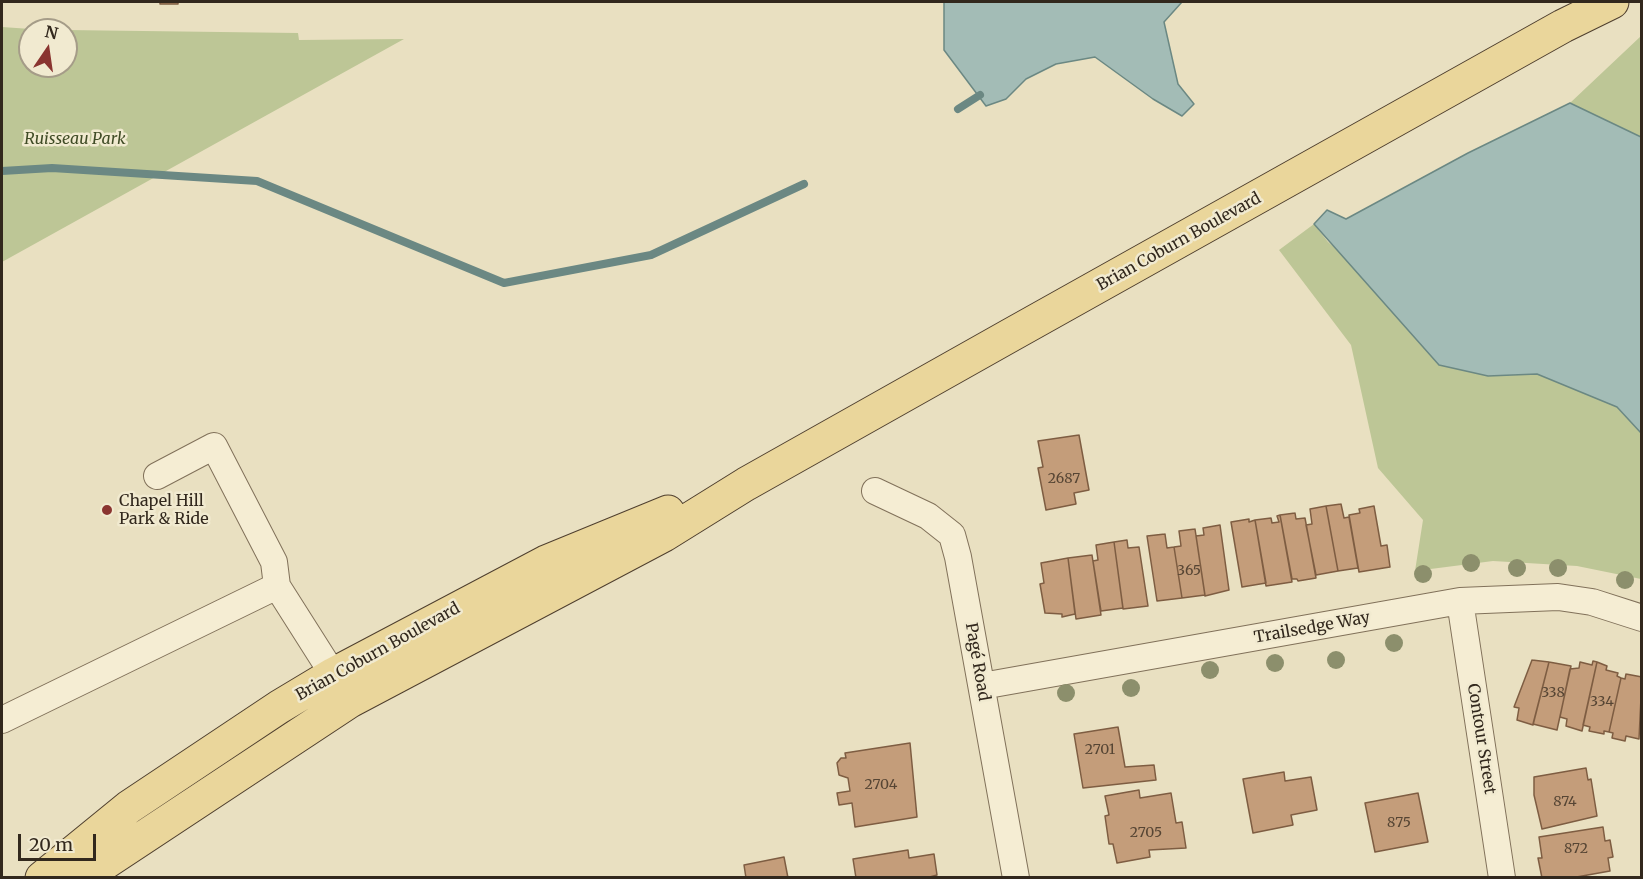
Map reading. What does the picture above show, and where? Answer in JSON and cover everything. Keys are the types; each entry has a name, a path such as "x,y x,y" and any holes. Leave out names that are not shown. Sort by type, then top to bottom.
{"main road":[{"name":"Brian Coburn Boulevard","path":"42,878 129,807 279,707 342,688 664,535 746,484 1563,26 1612,2"},
{"name":"Brian Coburn Boulevard","path":"82,878 342,688"}],"street":[{"path":"157,476 214,446 274,562 278,586 342,688"},
{"name":"Pagé Road","path":"875,491 928,516 952,535 958,557 1016,878"},
{"path":"2,720 278,586"},
{"name":"Trailsedge Way","path":"982,686 1460,601 1558,597 1592,602 1641,618"},
{"name":"Contour Street","path":"1460,601 1502,878"}],"green space":[{"name":"Ruisseau Park","path":"2,27 18,28 18,78 78,78 78,30 298,33 299,40 404,39 2,262"},
{"path":"1641,36 1641,137 1570,103"},
{"path":"1314,224 1328,242 1488,376 1537,374 1617,407 1641,433 1641,579 1577,566 1493,561 1415,571 1423,520 1378,468 1351,345 1279,250"}],"water":[{"path":"944,2 1182,2 1164,22 1178,84 1194,104 1182,116 1153,99 1095,57 1056,64 1026,79 1006,99 986,106 944,50"},
{"path":"1570,103 1641,137 1641,433 1617,407 1537,374 1488,376 1439,365 1314,224 1327,210 1346,219 1468,153"}],"building":[{"path":"160,2 178,2 178,4 160,4"},
{"path":"1079,435 1089,490 1074,493 1076,504 1046,510 1038,468 1043,467 1038,441"},
{"path":"1341,504 1344,518 1349,517 1358,568 1338,571 1326,506"},
{"path":"1326,506 1338,571 1316,575 1306,525 1312,524 1310,509"},
{"path":"1374,506 1381,546 1387,545 1390,567 1359,572 1349,515 1360,513 1359,509"},
{"path":"1295,513 1296,519 1305,518 1316,578 1298,581 1292,579 1280,515"},
{"path":"1280,515 1292,582 1266,586 1255,520 1271,518 1272,523 1279,522 1277,516"},
{"path":"1249,519 1249,522 1255,520 1266,583 1242,587 1231,522"},
{"path":"1220,525 1229,590 1205,596 1196,536 1204,535 1203,528"},
{"path":"1195,529 1205,595 1182,598 1174,547 1181,546 1179,531"},
{"path":"1165,534 1167,548 1174,547 1182,598 1157,601 1147,536"},
{"path":"1127,540 1128,548 1139,547 1148,606 1123,609 1114,542"},
{"path":"1114,542 1123,608 1101,611 1093,561 1098,560 1096,545"},
{"path":"1092,555 1101,615 1076,619 1068,558"},
{"path":"1068,558 1075,614 1062,617 1062,614 1045,613 1040,584 1044,583 1041,563"},
{"path":"1532,660 1549,662 1533,725 1517,720 1519,708 1514,707"},
{"path":"1593,661 1597,662 1582,731 1566,726 1567,719 1560,717 1570,669 1579,668 1580,662 1592,665"},
{"path":"1549,662 1571,666 1557,730 1533,724"},
{"path":"1597,662 1607,666 1606,670 1618,673 1617,676 1621,678 1609,732 1604,731 1604,734 1589,731 1590,727 1583,725"},
{"path":"1626,674 1642,677 1639,739 1626,736 1625,741 1612,738 1613,733 1609,732 1621,678 1625,679"},
{"path":"1118,727 1125,767 1154,765 1156,780 1083,788 1074,734"},
{"path":"910,743 917,817 855,827 852,803 839,805 837,793 850,791 848,778 839,775 837,763 841,758 846,758 845,753"},
{"path":"1586,768 1588,780 1591,779 1597,816 1542,829 1534,795 1534,777"},
{"path":"1284,772 1285,781 1311,777 1317,810 1291,815 1293,825 1253,833 1243,779"},
{"path":"1139,790 1140,798 1171,793 1176,823 1182,822 1186,848 1149,850 1150,857 1117,863 1113,844 1109,844 1105,816 1109,815 1105,796"},
{"path":"1418,793 1428,842 1375,852 1365,803"},
{"path":"1603,827 1605,841 1610,840 1613,857 1608,858 1610,871 1571,878 1542,878 1538,858 1542,858 1539,837"},
{"path":"908,850 909,858 934,854 937,875 926,878 856,878 853,859"},
{"path":"784,857 788,878 746,878 744,865"}],"waterway":[{"path":"958,109 980,95"},
{"path":"2,171 52,168 257,181 504,283 651,255 804,184"}],"place":[{"name":"Chapel Hill Park & Ride","path":"107,510"}]}
